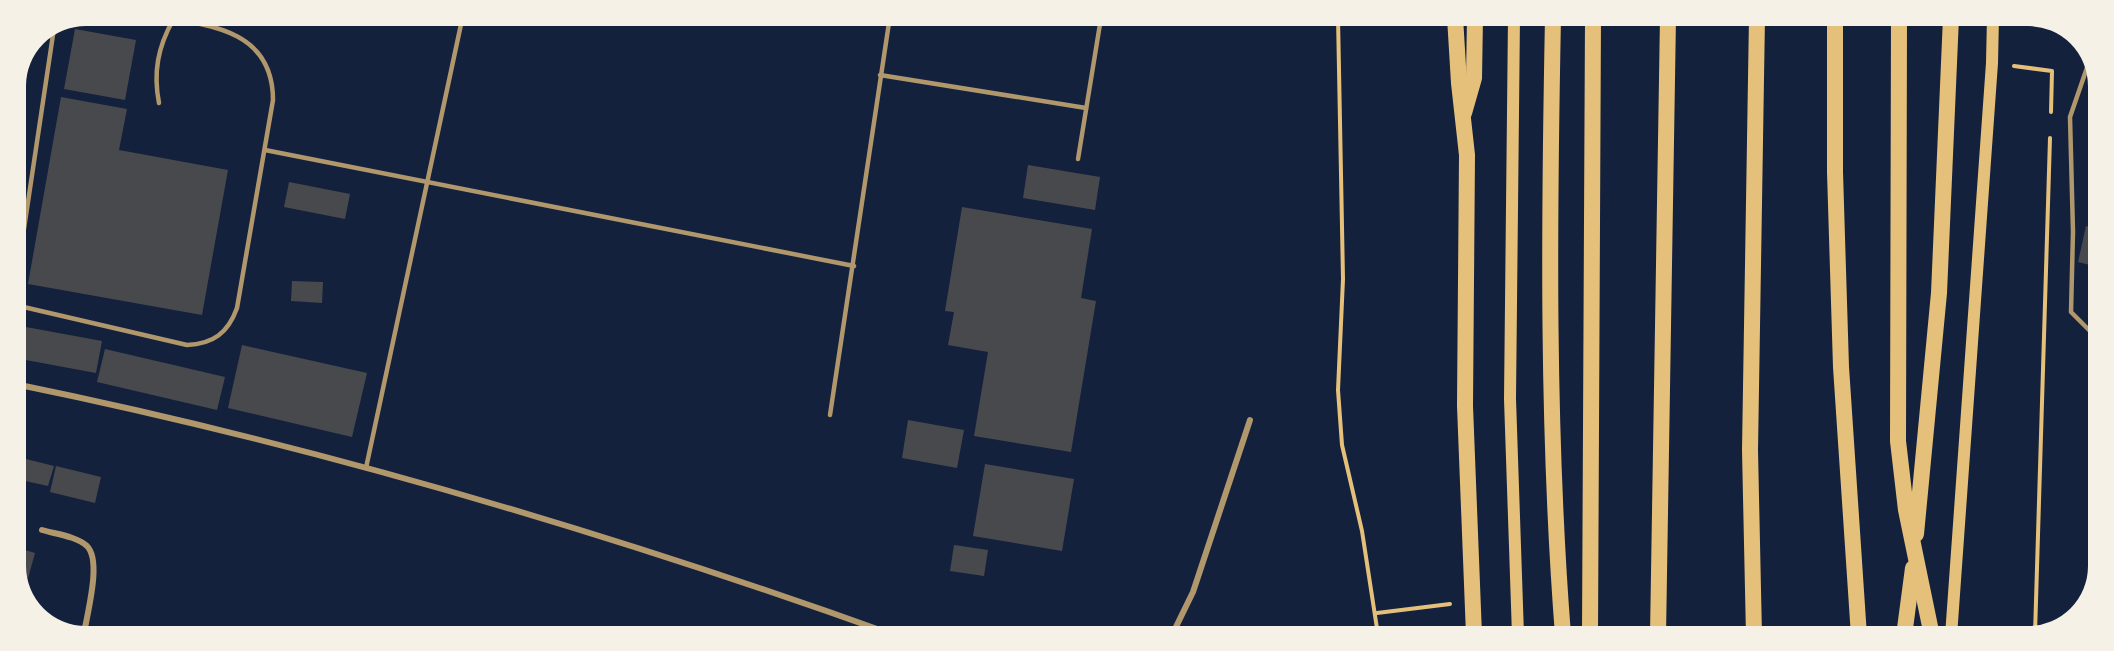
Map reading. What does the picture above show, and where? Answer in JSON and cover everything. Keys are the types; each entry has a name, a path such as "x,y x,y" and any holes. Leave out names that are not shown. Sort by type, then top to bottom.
{"highway":[{"path":"1456,26 1467,155 1465,406 1473,626"},
{"path":"1463,115 1474,78 1475,26"},
{"path":"1553,26 1554,432 1563,626"},
{"path":"1590,626 1593,26"},
{"path":"1658,626 1668,26"},
{"path":"1754,626 1750,450 1757,26"},
{"path":"1835,26 1835,172 1841,356 1858,626"},
{"path":"1899,26 1898,441 1906,510 1930,626"},
{"path":"1905,626 1939,293 1951,26"}],"main road":[{"path":"1514,26 1510,399 1518,626"},
{"path":"1952,626 1993,26"}],"street":[{"path":"26,387 195,425 366,468 655,552 871,626"},
{"path":"1177,626 1193,592 1250,420"},
{"path":"42,531 74,539 86,545 93,556 94,570 85,626"}],"lane":[{"path":"159,103 156,72 158,54 170,26"},
{"path":"26,308 187,345 213,340 233,321 265,150 273,100 273,83 268,66 247,40 231,32 202,26"},
{"path":"366,468 429,183 461,26"},
{"path":"830,415 888,26"},
{"path":"1078,159 1100,26"},
{"path":"26,215 53,36"},
{"path":"2086,70 2070,117 2073,232 2072,312 2088,329"},
{"path":"880,75 1086,108"},
{"path":"265,150 854,266"}],"path":[{"path":"1338,26 1343,279 1338,390 1342,445 1377,613 1378,626"},
{"path":"1992,63 2052,71 2050,119"},
{"path":"2035,625 2050,131"},
{"path":"1377,613 1472,601"}],"building":[{"path":"75,29 136,40 125,100 64,89"},
{"path":"61,97 127,109 119,150 228,170 202,315 28,284"},
{"path":"1028,165 1100,177 1095,210 1023,198"},
{"path":"289,182 350,194 345,219 284,207"},
{"path":"962,207 1092,229 1081,298 1096,301 1071,452 974,436 988,352 948,345 954,312 945,311"},
{"path":"2086,226 2088,226 2088,264 2078,262"},
{"path":"292,281 323,282 322,303 291,301"},
{"path":"26,327 102,341 96,373 26,360"},
{"path":"242,345 367,373 352,437 228,408"},
{"path":"105,349 225,377 217,410 97,382"},
{"path":"908,420 964,430 957,468 902,458"},
{"path":"26,459 54,466 48,486 26,481"},
{"path":"985,464 1074,479 1062,551 973,536"},
{"path":"56,466 101,477 95,503 50,492"},
{"path":"954,545 988,550 984,576 950,571"},
{"path":"26,550 35,553 28,580"}]}
